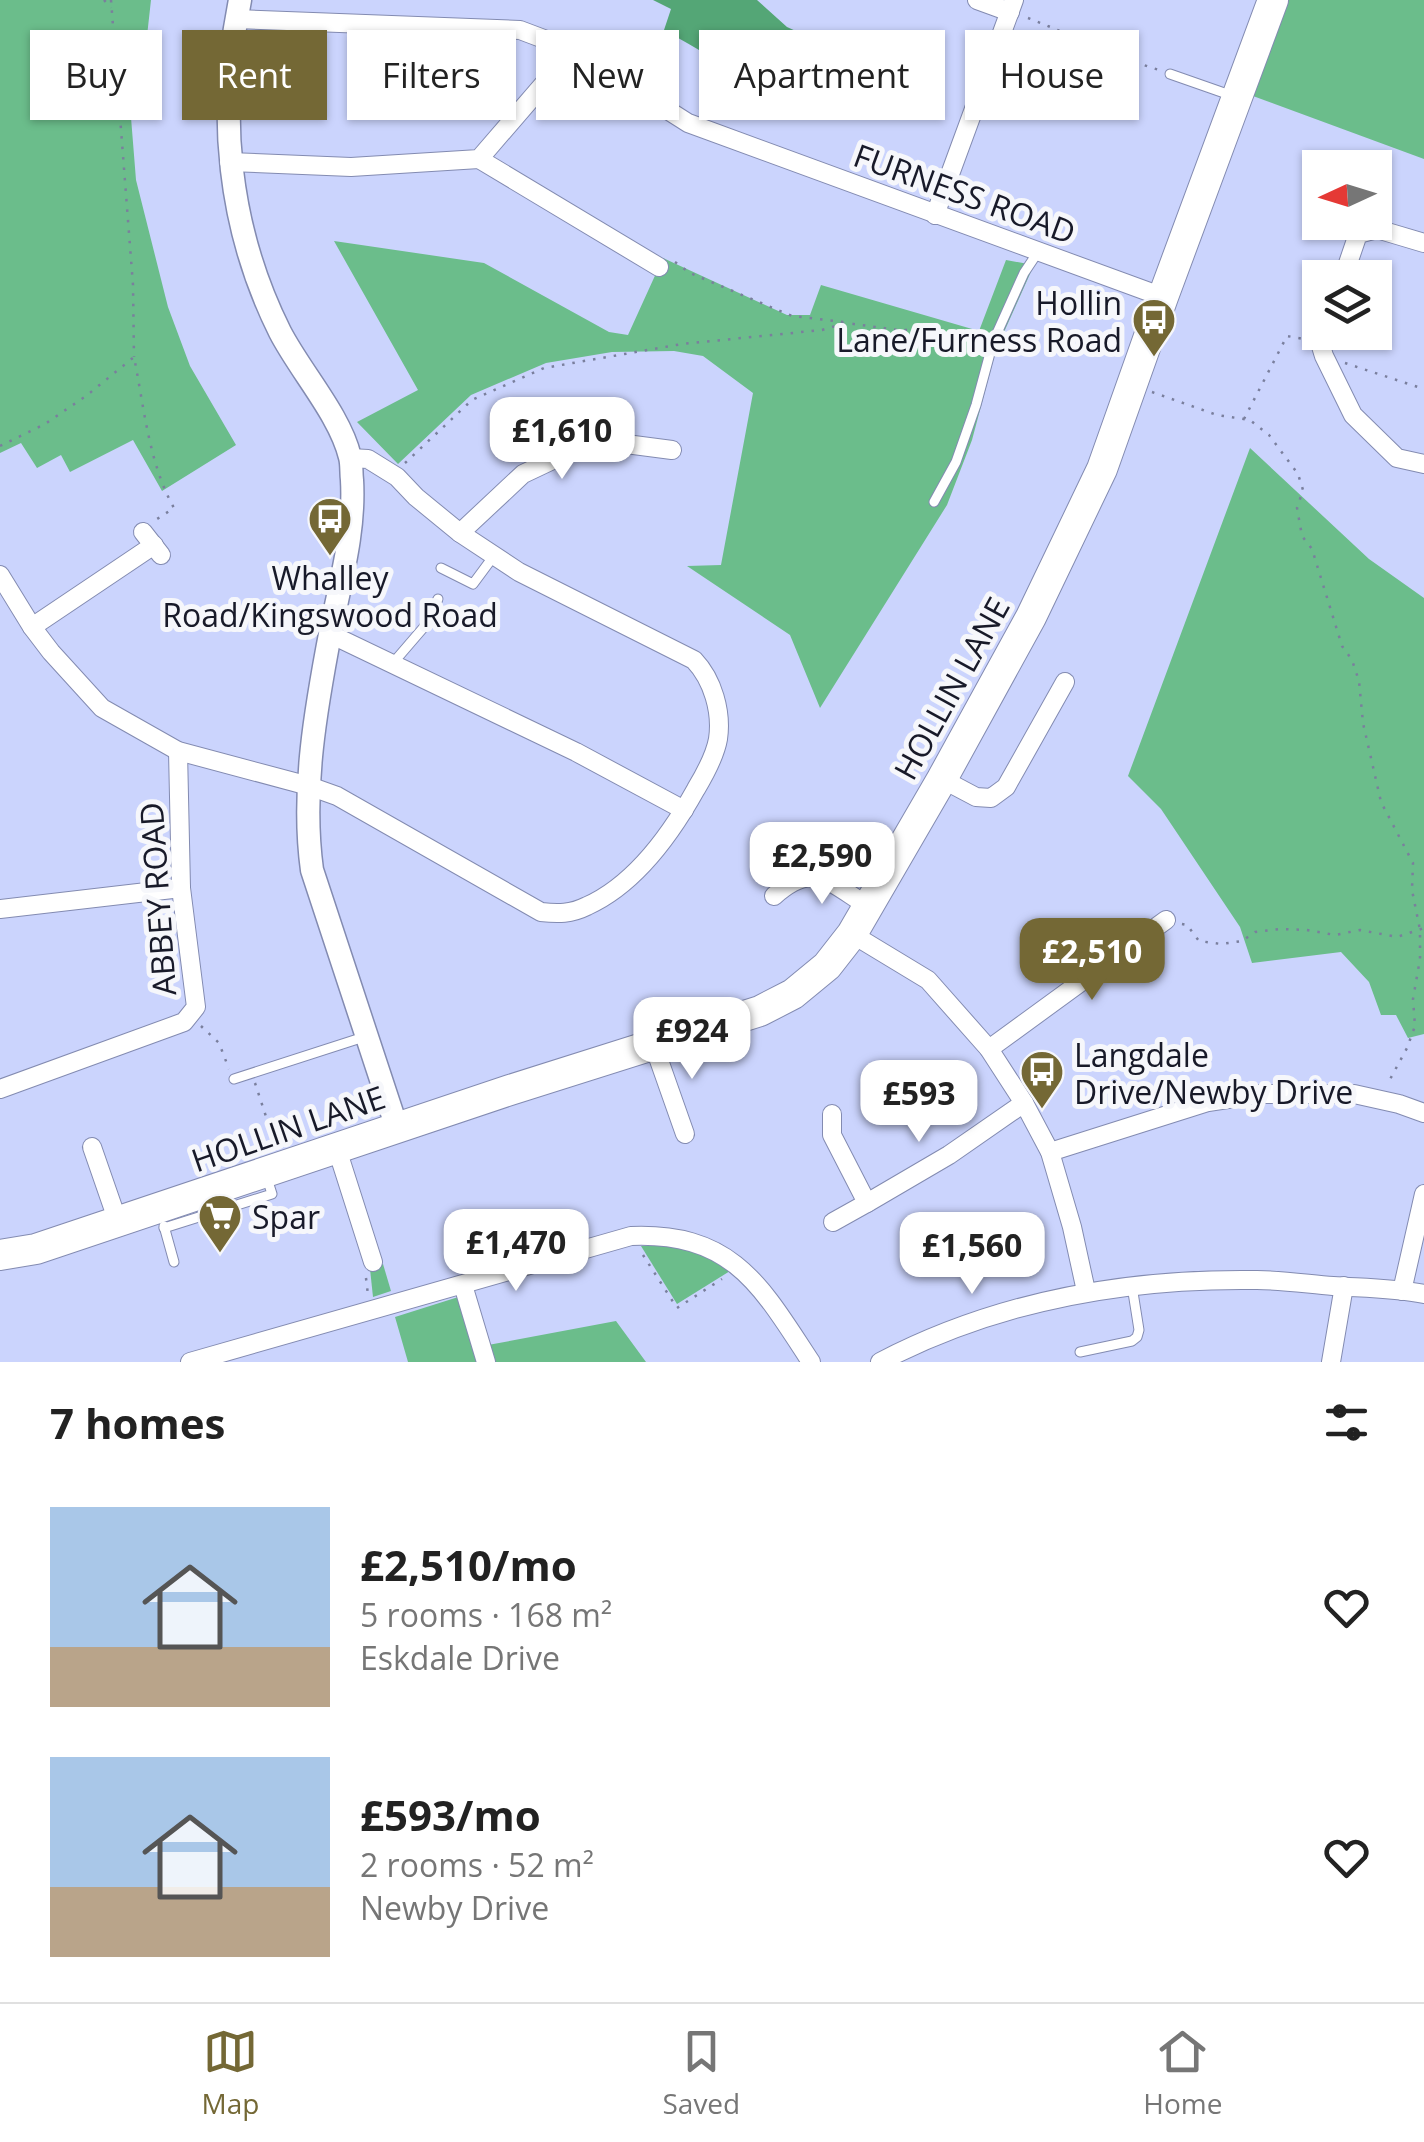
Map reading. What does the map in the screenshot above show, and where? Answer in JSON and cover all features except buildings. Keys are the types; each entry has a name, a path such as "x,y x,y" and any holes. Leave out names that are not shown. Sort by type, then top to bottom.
{"main road":[{"name":"HOLLIN LANE","path":"0,1256 36,1249 118,1222 161,1218 274,1170 760,1012 793,994 827,966 852,934 942,779 1031,617 1102,469 1273,0"}],"street":[{"path":"934,215 1012,6 977,0"},
{"path":"238,9 228,81 229,162 238,216 253,269 280,332 336,424 350,458 352,530 330,634 309,786 312,870 397,1128"},
{"name":"FURNESS ROAD","path":"238,9 520,30 536,36"},
{"path":"479,159 536,94"},
{"name":"FURNESS ROAD","path":"679,117 1163,297"},
{"path":"229,162 351,166 479,159 659,267"},
{"path":"1349,260 1358,234 1378,229 1424,243"},
{"path":"1326,350 1353,414 1396,458 1424,464"},
{"path":"460,533 523,474 580,447 626,444 672,450"},
{"path":"0,576 51,652 102,708 178,751 309,786 349,802 529,906 555,914 588,906 624,881 651,855 704,774 718,740 716,702 703,669 694,660 493,557 393,474 368,459 350,458"},
{"path":"32,627 153,544"},
{"path":"330,634 576,752 684,810"},
{"path":"942,779 976,796 991,798 1006,787 1065,682"},
{"name":"ABBEY ROAD","path":"0,1089 184,1022 196,1007 182,888 178,751"},
{"path":"774,896 792,881 810,876 868,906"},
{"path":"0,908 182,888"},
{"path":"989,1049 1166,920"},
{"path":"852,934 928,980 989,1049 1050,1152 1086,1291"},
{"path":"654,1046 685,1134"},
{"path":"1050,1152 1208,1102 1261,1094 1354,1094 1424,1114"},
{"path":"833,1222 949,1155 1024,1103"},
{"path":"832,1114 832,1135 867,1203"},
{"path":"92,1146 118,1222"},
{"path":"337,1149 373,1262"},
{"path":"1402,1291 1424,1194"},
{"path":"190,1362 631,1236 657,1234 706,1247 740,1268 768,1296 811,1362"},
{"path":"886,1361 956,1328 1000,1313 1086,1291 1132,1284 1258,1280 1424,1294"},
{"path":"463,1286 486,1362"},
{"path":"1331,1362 1344,1286"}],"lane":[{"path":"1170,74 1237,98"},
{"path":"934,502 956,462 993,342 1024,273 1038,252"},
{"path":"441,568 472,584 493,557"},
{"path":"393,663 424,627 438,599"},
{"path":"234,1079 366,1036"},
{"path":"161,1218 174,1262"},
{"path":"1080,1352 1137,1338 1132,1284"}],"path":[{"path":"104,0 112,9"},
{"path":"111,0 132,269 134,357 160,478 174,508 153,544"},
{"path":"1012,6 1104,51 1170,74"},
{"path":"659,267 666,258 690,273 792,316 925,330 993,342"},
{"path":"393,474 472,400 544,368 682,344 822,330 846,322"},
{"path":"1244,419 1287,336 1302,339"},
{"path":"1336,350 1424,389"},
{"path":"0,446 45,424 134,357"},
{"path":"1132,385 1217,415 1250,420 1269,434 1298,474 1303,490 1296,508 1302,536 1312,549 1342,646 1359,681 1363,723 1381,802 1413,863 1412,890 1422,929 1415,1026 1379,1100"},
{"path":"1166,920 1187,925 1199,940 1221,944 1242,941 1255,932 1280,929 1335,935 1360,930 1398,937 1422,929"},
{"path":"190,1015 219,1042 234,1079"},
{"path":"252,1073 274,1170"},
{"path":"631,1236 676,1308 740,1268"},
{"path":"373,1262 366,1268 373,1310"}],"green space":[{"path":"0,0 151,0 148,30 30,30 30,120 131,120 136,180 168,307 190,366 236,445 162,491 133,440 70,472 61,455 37,468 21,443 0,453"},
{"path":"653,0 757,0 794,30 699,30 699,50 679,38 679,30 664,30 671,9"},
{"path":"1288,0 1424,0 1424,159 1253,96"},
{"path":"334,241 484,263 609,332 628,335 663,258 787,315 810,315 821,285 979,331 1006,260 1034,265 996,350 972,440 947,505 820,708 790,635 687,566 721,565 753,393 703,356 674,351 612,352 546,363 471,395 398,464 357,422 418,390"},
{"path":"1250,448 1369,559 1424,598 1424,1034 1408,1038 1396,1015 1381,1015 1369,982 1341,952 1252,963 1240,927 1161,809 1128,776"},
{"path":"641,1246 676,1246 730,1271 677,1304"},
{"path":"383,1264 391,1291 373,1297 370,1269"},
{"path":"471,1293 488,1345 616,1321 646,1362 408,1362 395,1317"}],"place":[{"name":"Hollin Lane/Furness Road","path":"1154,358"},
{"name":"Whalley Road/Kingswood Road","path":"330,557"},
{"name":"Langdale Drive/Newby Drive","path":"1042,1110"},
{"name":"Spar","path":"220,1254"}]}
